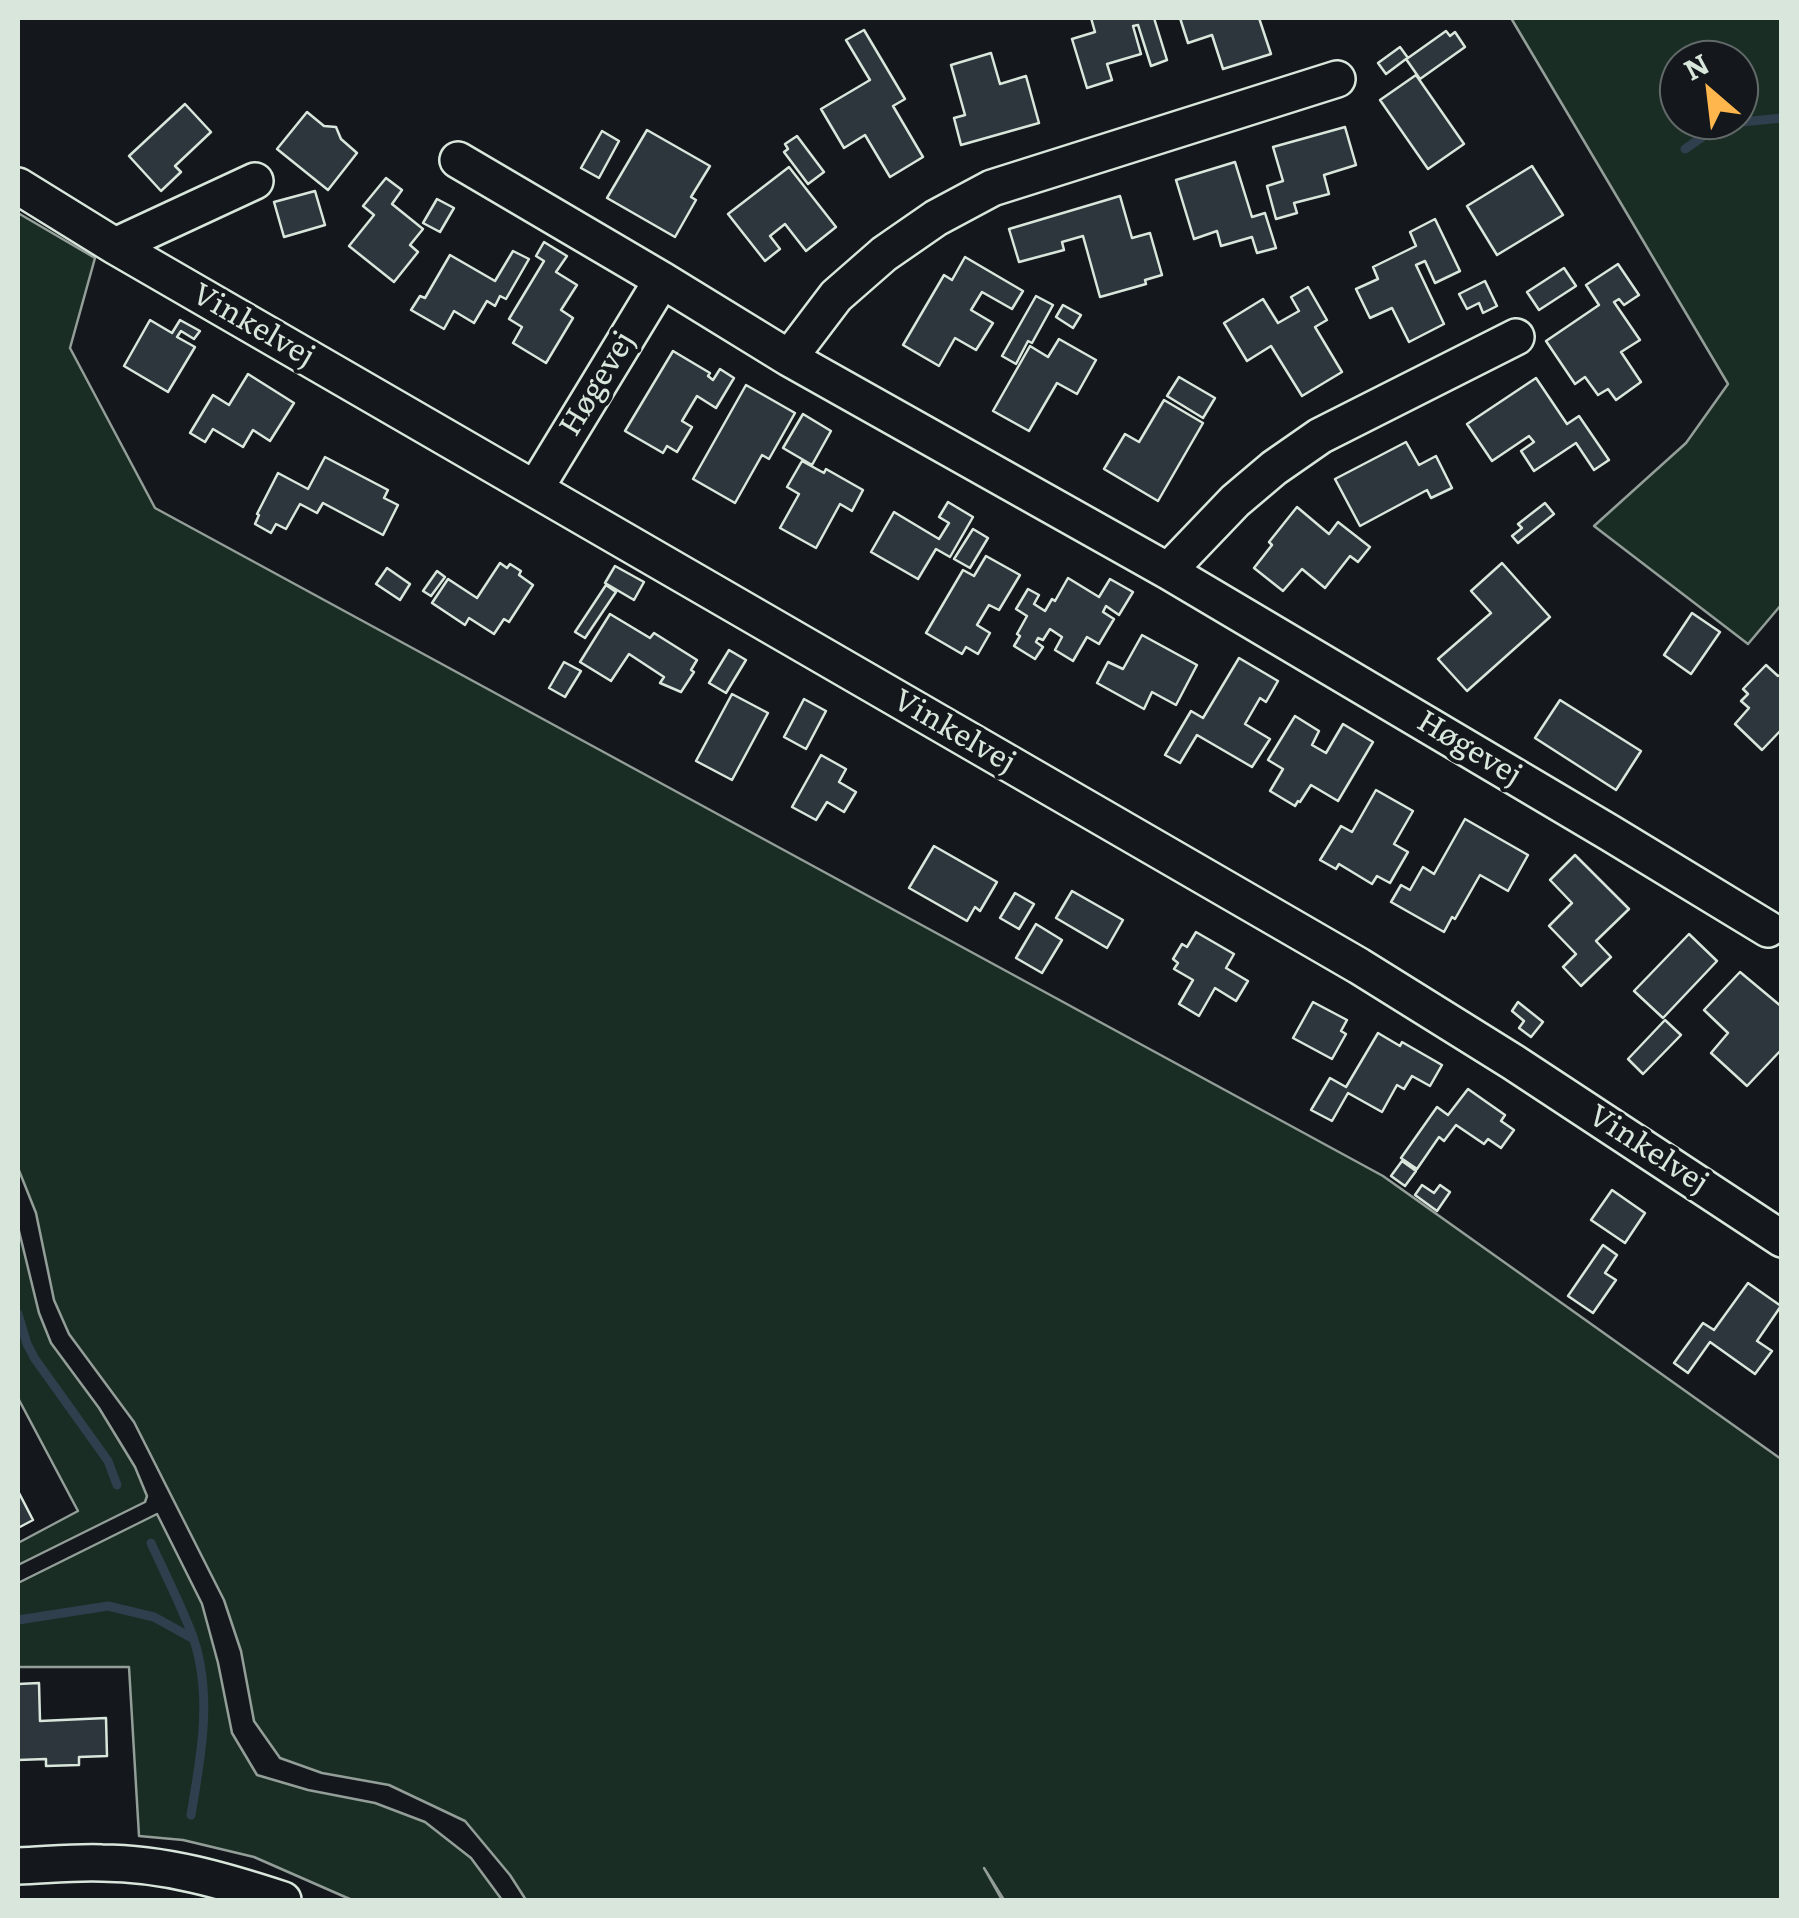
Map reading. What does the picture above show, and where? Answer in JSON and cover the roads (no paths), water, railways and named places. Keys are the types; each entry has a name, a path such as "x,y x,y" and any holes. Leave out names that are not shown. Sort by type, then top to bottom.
{"street":[{"path":"789,358 836,296 884,254 936,218 992,188 1336,79"},
{"name":"Høgevej","path":"458,160 789,358 1168,572 1768,929"},
{"path":"114,246 255,181"},
{"name":"Vinkelvej","path":"18,186 114,246 1359,966 1782,1239"},
{"name":"Høgevej","path":"535,488 662,280"},
{"path":"1168,572 1235,501 1320,436 1516,337"},
{"path":"18,1866 105,1862 181,1871 239,1894 283,1900"}],"waterway":[{"path":"1685,149 1721,124 1782,118"},
{"path":"18,1314 35,1359 108,1461 117,1485"},
{"path":"151,1543 193,1637 203,1681 203,1726 191,1815"},
{"path":"18,1620 108,1606 154,1617 192,1638"}]}
